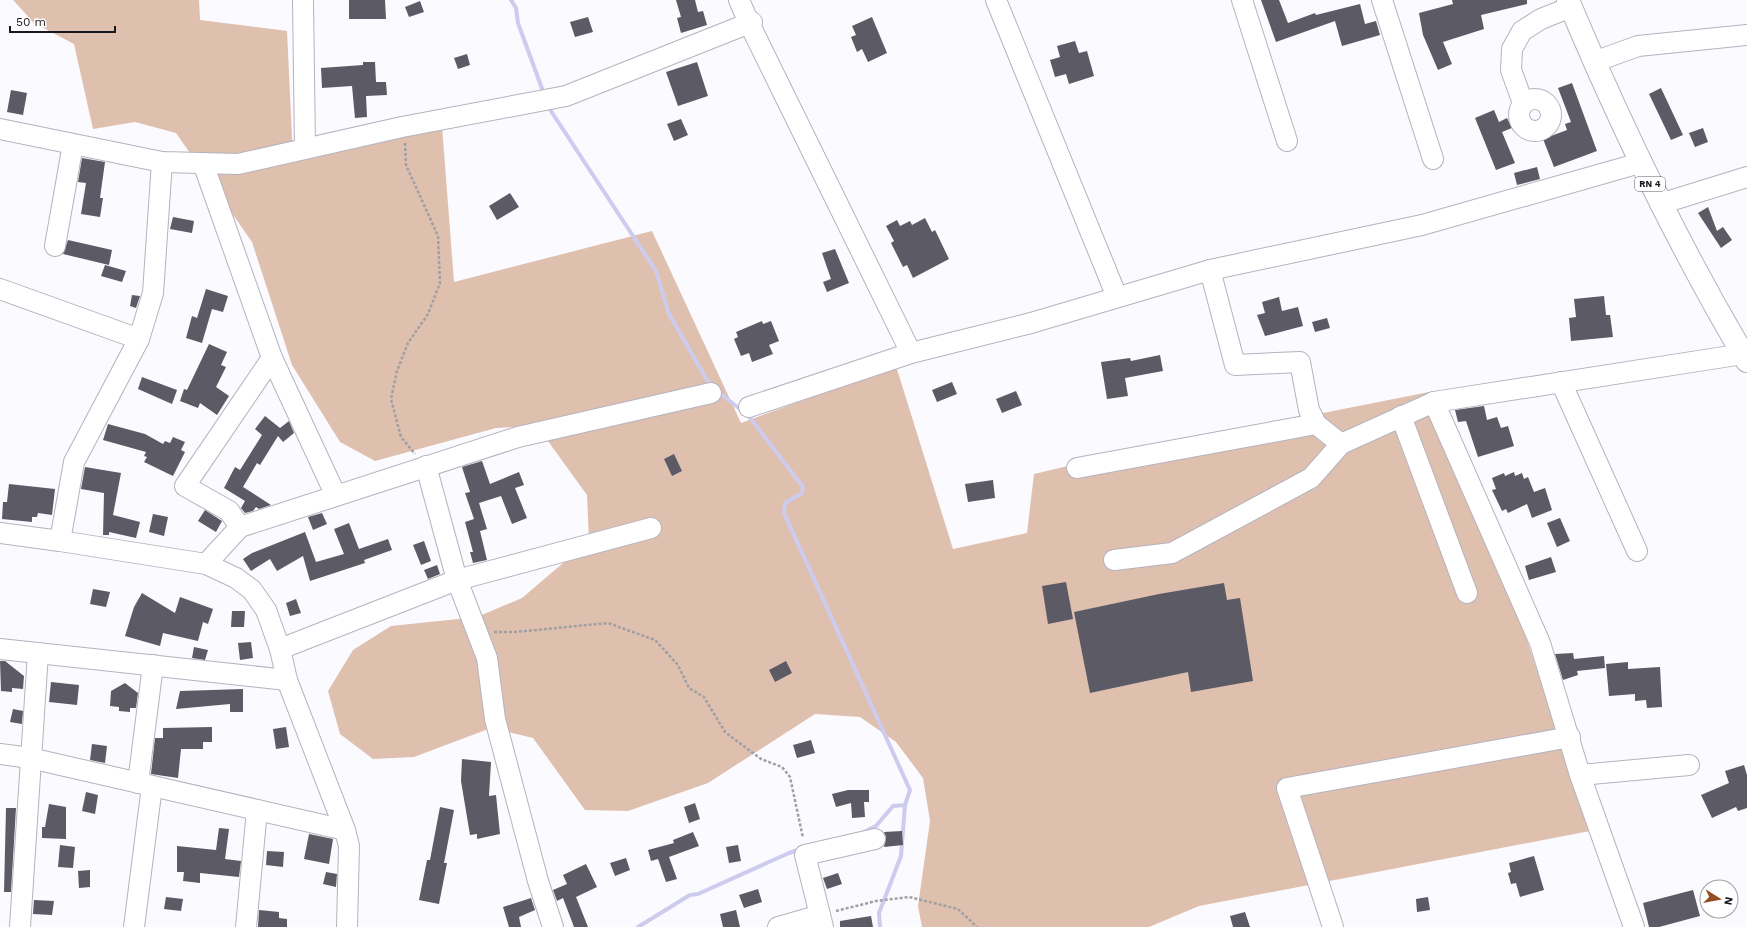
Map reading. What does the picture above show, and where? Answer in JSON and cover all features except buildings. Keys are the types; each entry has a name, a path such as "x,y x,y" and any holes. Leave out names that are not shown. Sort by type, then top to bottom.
{"highway":[{"name":"RN 4","path":"1570,4 1594,62 1660,204 1745,357"}],"street":[{"path":"303,0 305,148"},
{"path":"739,0 911,353"},
{"path":"996,0 1117,297"},
{"path":"1242,0 1287,141"},
{"path":"1382,0 1433,159"},
{"path":"1523,103 1511,70 1512,49 1522,31 1570,4"},
{"path":"0,129 162,162 238,164 402,127 566,96 750,23"},
{"path":"1594,62 1638,46 1747,35"},
{"path":"55,246 73,144"},
{"path":"60,541 74,462 139,339 153,293 162,162"},
{"path":"203,163 272,358 336,496"},
{"path":"749,407 911,353 1031,323 1210,270 1422,225 1640,163"},
{"path":"1660,204 1747,177"},
{"path":"1210,270 1235,365 1300,362 1309,410 1316,424 1341,444"},
{"path":"0,289 139,339"},
{"path":"1114,560 1172,553 1311,478 1341,444 1434,402 1561,382 1745,357"},
{"path":"240,527 229,511 185,486 272,358"},
{"path":"1561,382 1637,551"},
{"path":"206,564 240,527 518,437 711,392"},
{"path":"1434,402 1540,642 1570,737 1580,775 1634,927"},
{"path":"1402,416 1467,593"},
{"path":"1078,468 1316,424"},
{"path":"426,466 457,580 487,658 495,719 538,881 553,927"},
{"path":"280,649 457,580 651,528"},
{"path":"0,533 206,564 236,578 252,590 266,610 280,649 287,680 345,830 349,846 347,927"},
{"path":"0,649 287,680"},
{"path":"20,927 38,653"},
{"path":"134,927 153,665"},
{"path":"1333,927 1287,788 1570,737"},
{"path":"0,754 30,758 345,830"},
{"path":"1580,775 1689,766"},
{"path":"246,927 257,810"},
{"path":"778,927 822,921 805,850 875,839"}],"path":[{"path":"402,127 406,165 438,236 440,283 428,314 408,344 397,371 391,399 401,438 426,466"},
{"path":"476,631 515,632 608,623 655,640 678,665 689,688 704,697 725,732 761,759 782,766 790,778 805,850"},
{"path":"822,921 876,901 909,898 958,909 977,927"}],"shaded area":[{"path":"13,0 199,0 200,20 287,31 293,158 442,126 454,282 652,231 741,423 896,366 953,549 1027,533 1034,474 1127,452 1429,392 1525,634 1590,831 1199,906 1149,927 922,927 918,906 930,821 923,778 896,742 860,717 815,714 708,783 628,811 585,810 533,738 491,728 414,757 373,759 340,734 328,691 353,650 391,626 477,617 522,598 589,541 587,495 537,426 496,428 375,461 340,442 292,365 252,242 176,133 135,122 93,129 74,44 34,23"}],"waterway":[{"path":"511,0 516,8 518,23 544,94"},
{"path":"547,105 656,271 669,314 707,380 718,392 748,415 803,487 802,493 785,503 784,513 910,790 905,805 893,806 876,826 862,833"},
{"path":"880,927 879,913 901,856 905,805"},
{"path":"638,927 690,895 698,894 801,849"}]}
